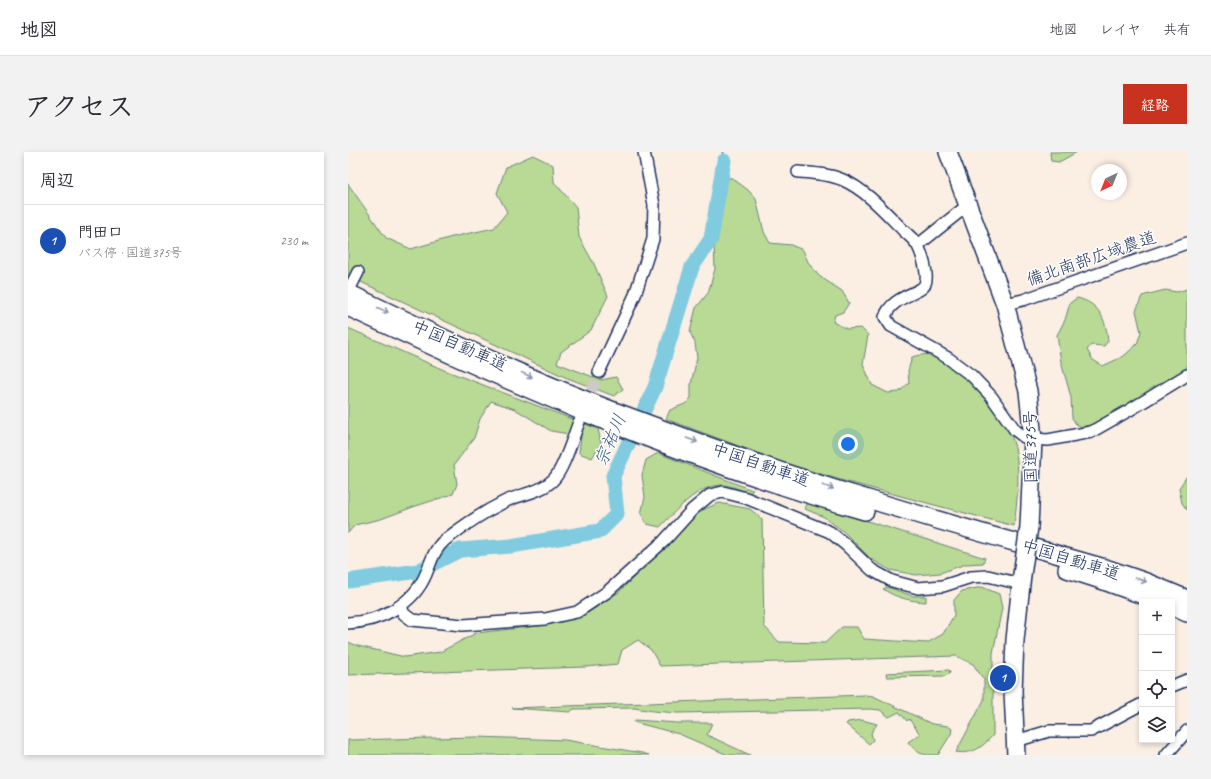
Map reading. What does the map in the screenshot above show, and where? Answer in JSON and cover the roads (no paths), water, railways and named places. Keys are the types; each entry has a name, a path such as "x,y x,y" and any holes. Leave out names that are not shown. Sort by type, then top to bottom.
{"highway":[{"name":"国道375号","path":"948,152 1005,304 1028,391 1033,439 1029,527 1015,640 1013,691 1016,748"},
{"name":"中国自動車道","path":"348,293 451,342 541,381 623,422"},
{"name":"中国自動車道","path":"348,307 446,353 535,392 653,433 752,475 854,507 978,542 1104,581 1154,599"},
{"name":"中国自動車道","path":"653,433 755,462 857,496 1108,569 1146,582 1187,599"},
{"path":"1175,607 1187,613"}],"street":[{"path":"599,372 635,295 653,239 654,205 644,152"},
{"path":"798,172 842,179 861,190 918,245 926,268 926,283 922,288 892,305 886,312 885,317 887,322 900,332 948,358 972,376 991,396 1015,430 1024,436 1033,439 1048,440 1091,432 1187,375"},
{"path":"918,245 968,205"},
{"name":"備北南部広域農道","path":"1005,304 1030,297 1187,243"},
{"path":"348,293 358,272"},
{"path":"348,623 369,620 401,607 420,586 431,560 444,541 504,501 545,487 554,479 560,470 579,422"},
{"path":"401,607 404,614 412,620 463,625 545,619 577,612 607,592 664,541 692,510 710,495 723,492 746,498 830,532 872,570 892,582 918,588 944,586 971,577 988,576 1022,580"},
{"path":"1175,685 1187,680"},
{"path":"1016,748 1049,731 1090,731 1139,706"},
{"path":"1166,755 1187,731"}],"waterway":[{"path":"723,152 724,161"},
{"name":"宗祐川","path":"348,581 418,571 460,550 511,546 600,531 617,514 613,476 655,387 692,267 711,239 724,161"}],"tunnel":[{"path":"585,406 599,372"}],"place":[{"name":"門田口","path":"1003,678"}]}
